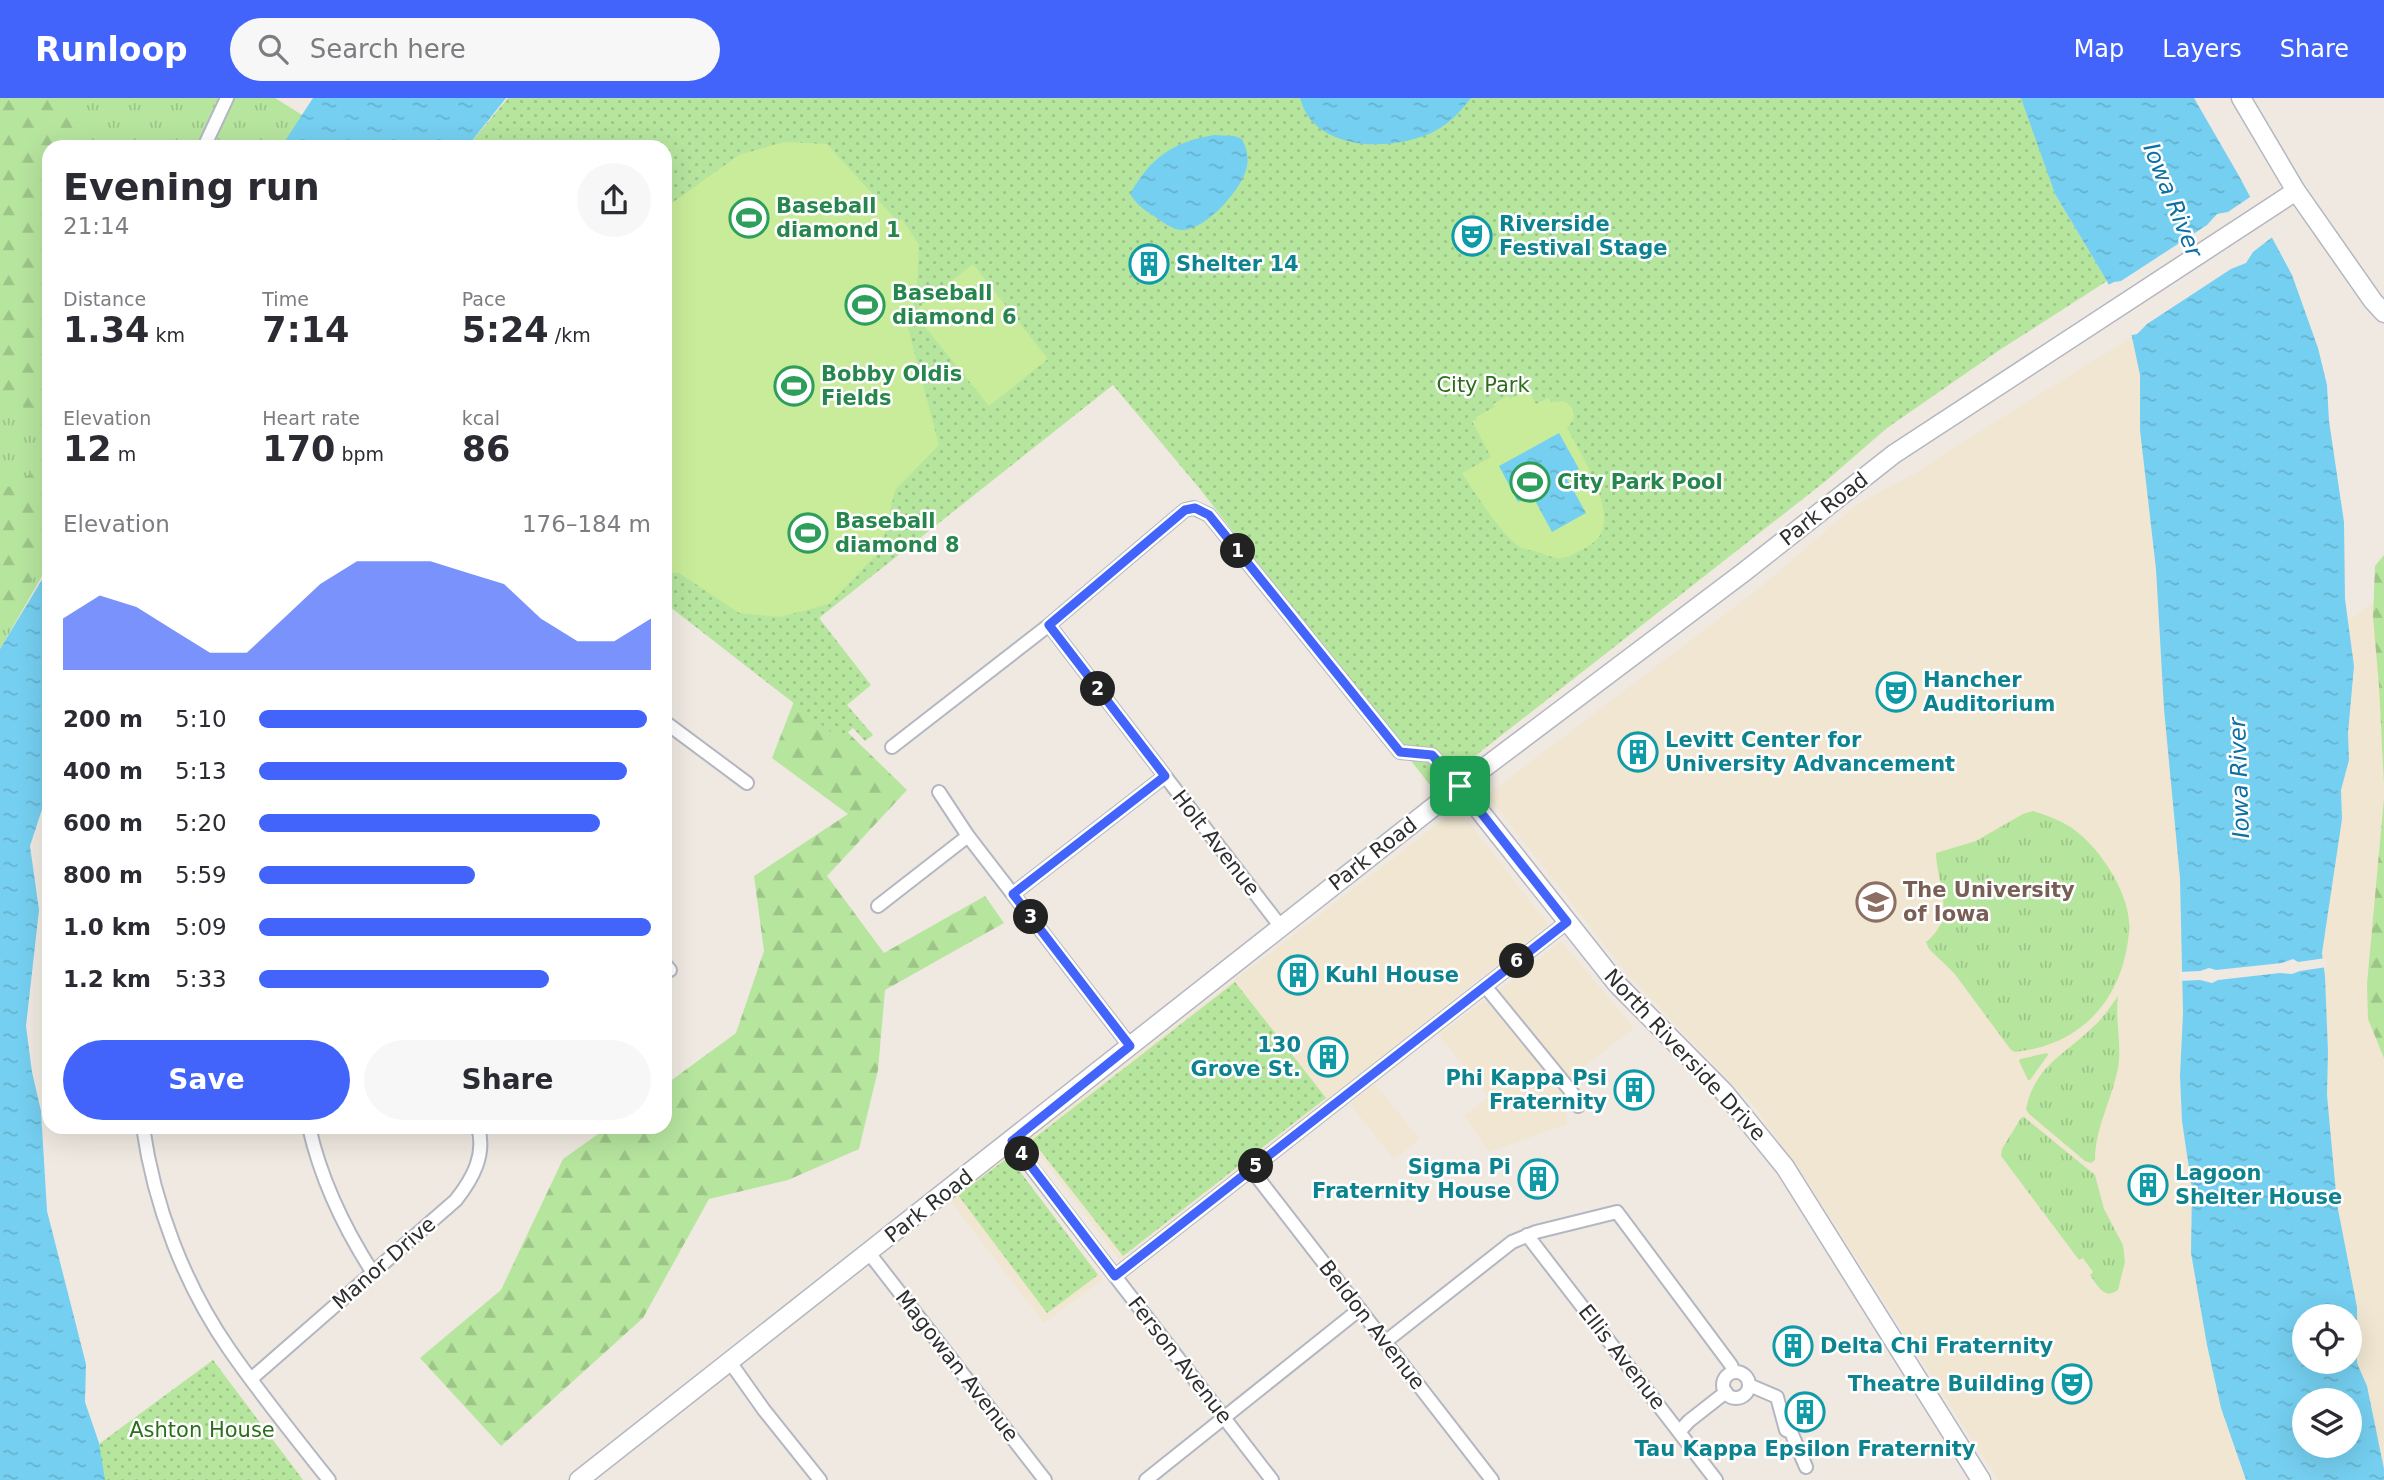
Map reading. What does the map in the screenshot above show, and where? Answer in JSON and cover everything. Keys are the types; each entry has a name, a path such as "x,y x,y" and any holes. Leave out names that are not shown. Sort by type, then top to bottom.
{"street":[{"path":"207,140 227,98"},
{"path":"2241,98 2296,191 2384,313"},
{"name":"Park Road","path":"590,1477 730,1362 1460,786 1744,572 1894,454 2296,191"},
{"path":"892,747 1049,625 1185,510 1195,508 1209,515 1400,752 1432,755 1460,786"},
{"name":"Holt Avenue","path":"1049,625 1281,927"},
{"path":"672,727 747,783"},
{"path":"1013,894 1165,776"},
{"name":"North Riverside Drive","path":"1460,786 1624,991 1724,1092 1785,1167 1981,1480"},
{"path":"939,792 968,836 1130,1046"},
{"path":"878,906 968,836"},
{"path":"1115,1276 1567,922"},
{"path":"1485,985 1574,1096 1578,1106"},
{"path":"145,1134 161,1207 179,1255 208,1314 251,1379 329,1480"},
{"path":"311,1134 331,1195 352,1239 373,1273"},
{"name":"Manor Drive","path":"251,1379 456,1200 467,1186 480,1155 478,1134"},
{"name":"Ferson Avenue","path":"1012,1141 1272,1480"},
{"name":"Beldon Avenue","path":"1251,1169 1492,1480"},
{"path":"1385,1342 1512,1242 1527,1235 1617,1212 1700,1321 1734,1372 1746,1376 1749,1385 1747,1392 1740,1397 1732,1397 1726,1392 1725,1380 1734,1372"},
{"name":"Ellis Avenue","path":"1527,1235 1716,1480"},
{"name":"Magowan Avenue","path":"869,1253 1045,1480"},
{"path":"1146,1480 1360,1309"},
{"path":"730,1362 820,1480"},
{"path":"1749,1385 1777,1396 1786,1430 1791,1432 1806,1467"},
{"path":"1679,1432 1726,1392"}],"shaded area":[{"name":"The University of Iowa","path":"2132,337 2140,375 2140,430 2156,569 2164,709 2180,878 2183,1013 2180,1076 2182,1121 2192,1189 2191,1253 2221,1408 2246,1480 1998,1480 1813,1190 1755,1107 1627,974 1487,795 1761,587 1856,505 1921,470"},
{"path":"2384,594 2384,1469 2367,1386 2362,1374 2362,1304 2356,1304 2337,1204 2327,1095 2328,1052 2322,953 2342,819 2340,790 2349,760 2348,733 2354,666 2348,621"},
{"path":"1464,816 1548,924 1120,1260 1028,1139 1447,817"},
{"path":"1561,941 1634,1028 1566,1080 1496,993"},
{"path":"1485,1000 1565,1095 1567,1124 1489,1152 1464,1116 1489,1097 1439,1035"},
{"path":"1375,1084 1419,1139 1394,1159 1350,1104"},
{"path":"1006,1156 1103,1279 1044,1323 949,1199"}],"green space":[{"path":"0,98 275,98 307,118 294,140 42,140 42,576 0,649"},
{"path":"0,98 73,98 83,128 74,140 42,140 42,563 0,631 0,488 11,486 40,468 35,426 17,397 0,395"},
{"name":"City Park","path":"508,98 2023,98 2055,194 2107,281 1998,351 1887,428 1827,480 1433,789 1200,489 1113,385 819,618 871,685 847,705 873,735 865,741 853,728 840,739 672,608 672,140 473,140"},
{"name":"Bobby Oldis Fields","path":"784,142 827,144 898,222 902,219 919,245 917,288 908,328 939,445 895,490 881,550 829,604 780,617 739,613 679,573 672,573 672,203 739,155"},
{"path":"973,264 1048,359 989,406 913,312"},
{"name":"City Park Pool","path":"1528,389 1536,404 1548,398 1551,402 1565,401 1573,409 1574,419 1567,428 1588,466 1601,498 1604,526 1599,537 1590,545 1563,558 1524,549 1511,540 1462,473 1491,457 1472,421 1494,407 1493,404 1508,396 1510,399"},
{"path":"2384,555 2384,784 2373,617 2375,566"},
{"path":"800,686 907,790 827,876 884,953 985,896 1004,923 885,990 878,1070 859,1149 788,1180 709,1199 643,1318 501,1446 420,1358 501,1290 563,1159 598,1134 672,1134 672,1080 736,1033 764,951 754,876 848,814 772,758"},
{"path":"2384,798 2384,1058 2368,1019 2367,984"},
{"path":"2033,811 2055,819 2079,833 2101,857 2125,903 2129,932 2118,978 2108,998 2095,1014 2079,1029 2060,1040 2039,1048 2015,1052 1954,973 1929,949 1926,942 1936,932 1943,912 1936,853 1976,841"},
{"path":"1235,982 1326,1098 1123,1256 1032,1140"},
{"path":"2118,996 2118,1068 2098,1136 2095,1160 2091,1163 2085,1161 2026,1109 2036,1081 2044,1071 2097,1023"},
{"path":"2047,1053 2048,1055 2028,1080 2020,1059"},
{"path":"2024,1117 2095,1175 2104,1209 2123,1245 2125,1262 2118,1290 2113,1293 2105,1293 2099,1287 2083,1258 2079,1260 2001,1156 2002,1149"},
{"path":"1009,1157 1098,1275 1047,1313 958,1195"},
{"name":"Ashton House","path":"213,1360 303,1480 103,1480 99,1444"}],"water":[{"path":"313,98 506,98 473,140 286,140"},
{"path":"1300,98 1471,98 1455,116 1435,131 1418,138 1378,144 1357,143 1338,138 1321,129 1308,116"},
{"name":"Iowa River","path":"2021,98 2194,98 2292,275 2318,348 2327,385 2329,421 2344,522 2345,599 2354,666 2348,733 2349,760 2341,790 2342,819 2322,953 2328,1052 2327,1095 2337,1204 2356,1304 2292,1304 2292,1374 2362,1374 2367,1386 2384,1480 2246,1480 2221,1408 2191,1253 2192,1189 2182,1121 2180,1076 2183,1013 2180,878 2164,709 2156,569 2140,430 2140,375 2132,337 2107,281 2055,194"},
{"path":"1214,135 1242,139 1248,159 1239,185 1213,215 1192,228 1179,230 1164,223 1135,201 1130,194 1146,170 1164,153 1187,142"},
{"path":"1559,433 1579,469 1566,477 1586,513 1552,532 1532,495 1518,502 1499,466"},
{"path":"42,580 42,809 30,846 39,910 26,1026 41,1111 47,1211 86,1364 85,1402 99,1443 105,1480 0,1480 0,649"}],"pier":[{"path":"2253,195 2275,235 2253,252 2246,263 2231,269 2147,324 2137,334 2128,336 2106,286 2121,281 2207,225 2217,214 2228,212"},
{"path":"2326,958 2327,967 2292,974 2280,973 2212,983 2200,980 2179,981 2179,972 2282,963 2293,959 2298,962"}],"place":[{"name":"Baseball diamond 1","path":"749,218"},
{"name":"Riverside Festival Stage","path":"1472,236"},
{"name":"Shelter 14","path":"1149,264"},
{"name":"Baseball diamond 6","path":"865,305"},
{"name":"Bobby Oldis Fields","path":"794,386"},
{"name":"City Park Pool","path":"1530,482"},
{"name":"Baseball diamond 8","path":"808,533"},
{"name":"Hancher Auditorium","path":"1896,692"},
{"name":"Levitt Center for University Advancement","path":"1638,752"},
{"name":"The University of Iowa","path":"1876,902"},
{"name":"Kuhl House","path":"1298,975"},
{"name":"130 Grove St.","path":"1328,1057"},
{"name":"Phi Kappa Psi Fraternity","path":"1634,1090"},
{"name":"Sigma Pi Fraternity House","path":"1538,1179"},
{"name":"Lagoon Shelter House","path":"2148,1185"},
{"name":"Delta Chi Fraternity","path":"1793,1346"},
{"name":"Theatre Building","path":"2072,1384"},
{"name":"Tau Kappa Epsilon Fraternity","path":"1805,1412"}],"route":[{"path":"1185,510 1203,510 1400,752 1432,755 1460,786 1567,922 1115,1276 1012,1141 1130,1046 1013,894 1165,776 1049,625 1185,510"}]}
